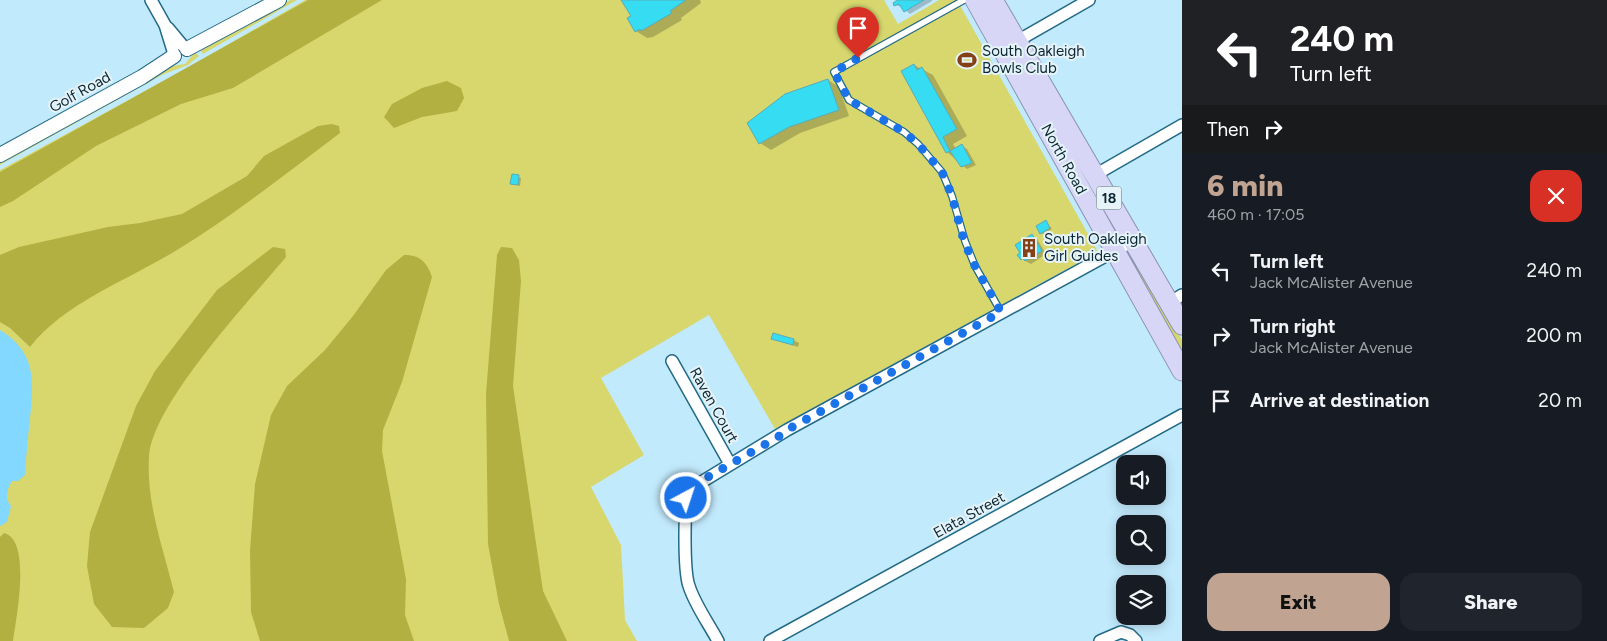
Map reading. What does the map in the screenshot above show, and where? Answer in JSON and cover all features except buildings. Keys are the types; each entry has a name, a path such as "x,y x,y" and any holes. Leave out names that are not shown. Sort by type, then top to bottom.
{"highway":[{"name":"North Road","path":"975,0 1010,45 1095,175 1133,241 1176,299 1182,325"},
{"name":"North Road","path":"993,0 1010,45 1115,251 1182,370"}],"street":[{"path":"151,0 179,50"},
{"name":"Golf Road","path":"0,155 142,76 179,50 279,0"},
{"path":"1010,45 1088,0"},
{"path":"1095,175 1182,125"},
{"path":"718,641 693,596 687,581 685,504 688,492 699,482 787,430 1133,241"},
{"name":"Raven Court","path":"672,361 730,464"},
{"name":"Elata Street","path":"770,641 1182,415"},
{"path":"1100,641 1121,632 1130,635 1136,641"}],"lane":[{"path":"964,0 834,72 849,100 904,132 918,144 942,172 950,191 964,241 975,266 1001,312"}],"shaded area":[{"path":"290,0 297,0 203,54 200,50"},
{"path":"305,0 884,0 898,24 939,0 957,0 1098,252 775,429 709,315 601,378 644,455 591,487 621,545 625,620 637,641 0,641 0,170 189,67"},
{"path":"308,0 382,0 233,88 181,104 96,146 13,201 0,207 0,172"},
{"path":"195,52 199,56 188,65 164,74 0,165 0,161 165,67 185,64"},
{"path":"447,81 461,88 464,98 457,111 422,117 394,128 384,117 392,104 422,88"},
{"path":"332,124 339,126 340,133 260,193 219,223 177,250 99,293 61,317 44,331 30,347 10,328 0,322 0,255 19,247 108,227 140,223 182,214 247,176 264,156 318,126"},
{"path":"273,247 285,249 286,257 228,325 184,382 154,435 149,457 150,491 156,525 174,592 168,608 144,628 112,627 94,604 87,566 90,532 136,406 155,371 217,290"},
{"path":"501,247 512,248 519,260 521,281 513,386 543,591 567,641 509,641 499,604 488,544 486,394 497,255"},
{"path":"404,255 414,256 422,260 428,267 432,277 402,382 383,430 382,451 406,579 405,615 414,641 260,641 251,612 250,551 255,484 271,415 287,386 325,350 353,316 386,270"},
{"path":"1130,259 1140,267 1182,340 1182,355"},
{"path":"4,533 13,539 18,550 20,564 19,599 13,641 0,641 0,537"}],"water":[{"path":"0,330 12,339 26,357 32,379 32,391 25,475 18,481 12,481 10,484 7,497 11,506 7,522 0,526"}],"place":[{"name":"South Oakleigh Bowls Club","path":"967,60"},
{"name":"South Oakleigh Girl Guides","path":"1029,248"}],"route":[{"path":"686,498 694,485 787,430 1001,312 988,291 964,241 952,196 942,172 918,144 904,132 846,97 834,72 858,58"}]}
